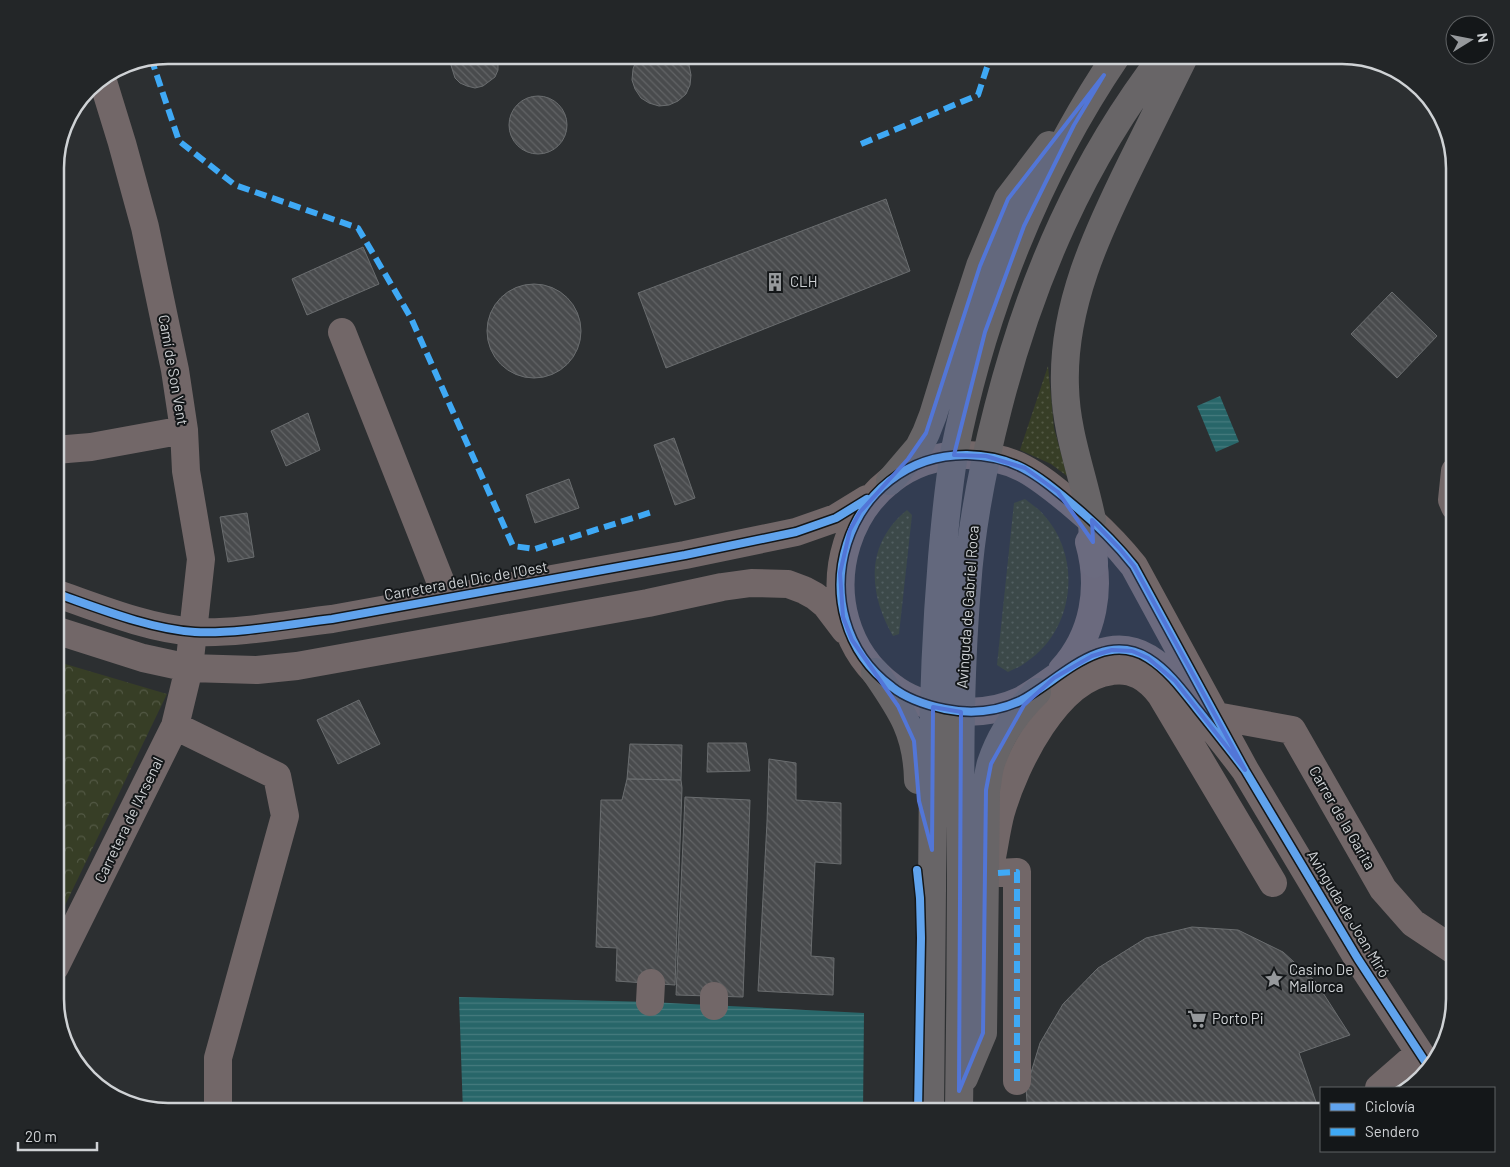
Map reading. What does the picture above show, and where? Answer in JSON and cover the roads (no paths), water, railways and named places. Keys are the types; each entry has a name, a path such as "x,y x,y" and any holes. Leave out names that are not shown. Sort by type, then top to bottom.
{"highway":[{"name":"Avinguda de Gabriel Roca","path":"959,1102 961,712 967,586 976,513 986,456 1011,358 1034,289 1062,222 1100,149 1157,64"},
{"path":"1092,520 1073,448 1066,405 1065,363 1071,320 1090,255 1103,221 1181,64"},
{"name":"Avinguda de Gabriel Roca","path":"930,1103 933,707 936,623 946,508 954,456 966,401 985,332 1024,226 1048,174 1074,125 1110,65"},
{"path":"883,488 919,447 934,415 980,266 1008,199 1110,65"},
{"path":"874,672 898,706 914,740 919,802 932,850"},
{"path":"959,1102 983,1030 986,790 991,764 1013,719 1024,705 1046,685"}],"main road":[{"path":"1092,520 1094,564"}],"street":[{"name":"Camí de Son Vent","path":"104,86 145,227 175,370 184,430 186,471 201,559 189,668"},
{"path":"342,332 447,598"},
{"path":"64,449 91,447 184,430"},
{"name":"Carretera del Dic de l'Oest","path":"64,596 126,618 194,632 245,629 332,619 685,556 796,532 836,518 907,470 927,462 954,456 986,456 1005,461 1025,468 1042,478 1058,492"},
{"path":"852,640 844,617 840,573 844,551 850,530 860,512 883,488"},
{"path":"1058,492 1092,520 1134,566 1245,770"},
{"path":"1046,685 1069,662 1081,643 1090,625 1096,586 1094,564 1082,525 1058,492"},
{"path":"64,633 143,658 189,668 257,670 297,666 648,603 722,587 774,582 788,584 815,596 826,606 874,672 892,688 913,700 933,707 961,712 975,712 1004,707 1018,702 1083,661 1100,653 1122,649 1132,651 1148,658 1175,681 1245,770"},
{"path":"1083,661 1105,657 1116,658 1134,667 1153,685 1168,706 1273,882"},
{"name":"Carretera de l'Arsenal","path":"64,949 175,726 189,668"},
{"path":"983,1030 989,986 989,923 993,851 1002,810 1022,761 1032,742 1061,700 1072,689 1088,678 1109,671 1128,670 1146,679 1153,685"},
{"name":"Carrer de la Garita","path":"1216,716 1292,730 1382,889 1414,923 1446,945"},
{"path":"175,726 276,776 286,816 218,1058 218,1103"},
{"name":"Avinguda de Joan Miró","path":"1245,770 1358,959 1425,1061"},
{"path":"998,873 1017,872 1017,1081"},
{"path":"1381,1087 1425,1061"}],"water":[{"path":"1220,396 1239,442 1216,452 1197,406"},
{"path":"459,997 650,1002 864,1013 863,1103 463,1103"}],"place":[{"name":"CLH","path":"775,282"},
{"name":"Casino De Mallorca","path":"1274,979"},
{"name":"Porto Pi","path":"1197,1019"}]}
